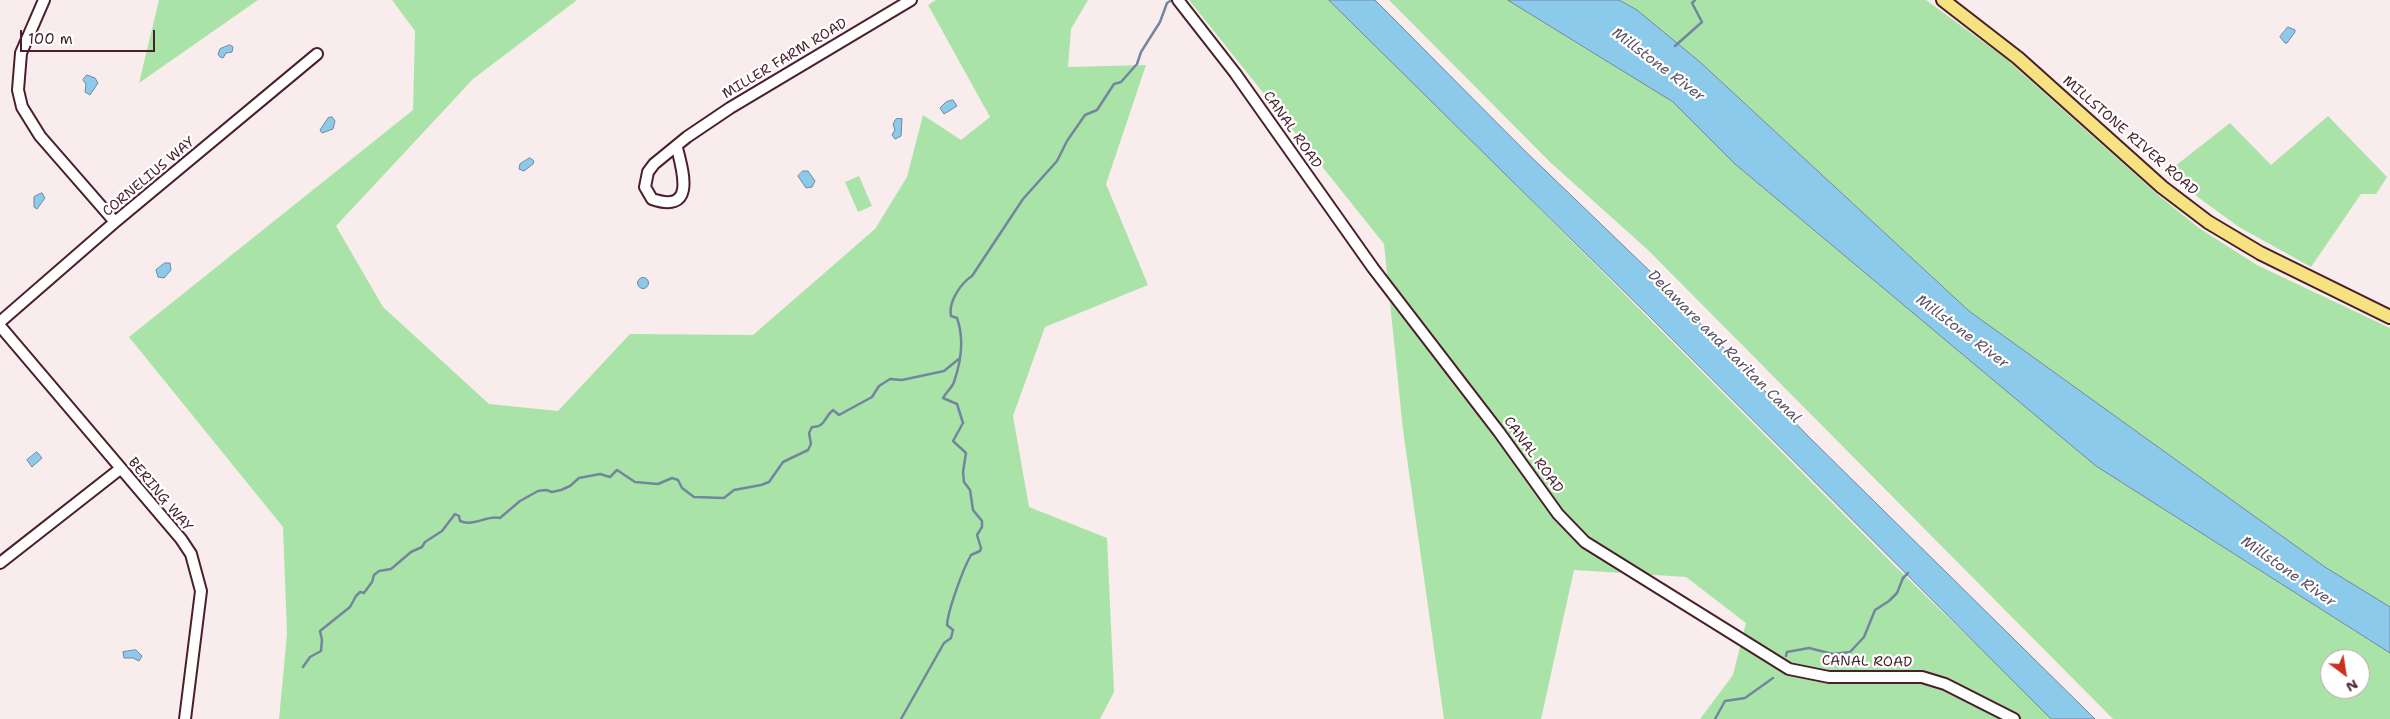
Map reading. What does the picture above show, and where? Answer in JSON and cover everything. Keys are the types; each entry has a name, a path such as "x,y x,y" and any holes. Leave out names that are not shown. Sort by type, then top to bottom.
{"main road":[{"name":"MILLSTONE RIVER ROAD","path":"1943,0 2024,63 2162,187 2208,222 2260,253 2390,317"}],"street":[{"path":"44,0 21,52 18,90 22,107 40,136 115,222"},
{"name":"MILLER FARM ROAD","path":"677,148 685,178 684,191 679,197 668,202 652,199 645,187 645,179 648,172 654,164 677,148 688,137 730,108 911,0"},
{"name":"CANAL ROAD","path":"1178,0 1235,73 1368,261 1499,432 1558,514 1585,542 1789,669 1829,677 1908,676 1928,678 1951,686 2014,719"},
{"name":"CORNELIUS WAY","path":"0,324 115,222 318,54"},
{"name":"BERING WAY","path":"0,324 120,469 181,539 191,554 198,577 200,607 185,719"},
{"path":"0,563 120,469"}],"green space":[{"path":"159,0 258,0 139,83"},
{"path":"392,0 577,0 473,79 336,226 383,307 489,404 558,411 630,334 753,335 875,229 907,177 923,115 961,140 990,117 928,5 936,0 1088,0 1071,29 1068,67 1146,65 1106,184 1148,285 1045,327 1013,416 1029,507 1107,538 1114,692 1100,719 279,719 287,634 283,527 129,337 413,110 415,31"},
{"path":"1189,0 1332,0 1895,566 2053,719 1700,719 1733,675 1746,623 1686,577 1574,570 1541,719 1444,719 1403,430 1384,244"},
{"path":"1389,0 1508,0 1673,102 1735,164 2098,467 2390,653 2390,719 2113,719 1648,250 1551,163"},
{"path":"1619,0 1926,0 2005,58 2158,195 2199,228 2257,265 2390,328 2390,607 2325,567 1969,311 1700,62 1637,10"},
{"path":"2328,116 2387,177 2376,194 2361,194 2311,267 2239,227 2199,198 2170,170 2230,123 2271,165"},
{"path":"859,176 872,206 858,212 845,182"}],"water":[{"path":"1329,0 1375,0 1524,150 1655,276 1807,435 2095,719 2051,719 1648,315"},
{"name":"Millstone River","path":"1508,0 1619,0 1637,10 1700,62 1969,311 2325,567 2390,607 2390,653 2096,466 1735,164 1673,102"},
{"path":"2288,27 2295,30 2295,32 2285,43 2280,37"},
{"path":"230,45 233,47 232,52 226,53 223,58 220,57 218,54 220,49"},
{"path":"87,75 95,78 98,83 90,95 85,92 86,84 83,80"},
{"path":"953,100 957,106 944,114 940,108 946,102"},
{"path":"332,117 335,121 333,129 322,133 320,130 328,118"},
{"path":"896,119 902,119 901,136 895,139 892,135 895,130 893,124"},
{"path":"530,158 534,161 533,164 524,171 519,169 520,164"},
{"path":"803,171 808,171 815,181 812,187 806,188 798,176"},
{"path":"42,193 45,198 37,209 34,207 34,197"},
{"path":"165,263 170,263 171,270 164,278 158,277 156,270"},
{"path":"643,277 649,283 643,289 637,283"},
{"path":"37,452 42,458 32,467 27,460"},
{"path":"136,650 142,656 139,661 133,658 124,658 123,652"}],"waterway":[{"path":"901,719 944,643 951,638 953,630 947,625 953,600 971,555 980,551 981,548 977,535 982,527 982,521 973,510 970,490 964,482 963,472 966,453 953,441 963,423 957,404 943,398 954,382 961,350 957,318 951,316 953,299 964,283 972,276 1023,199 1057,161 1067,141 1085,115 1097,110 1114,84 1121,82 1137,64 1141,52 1160,22 1167,3 1172,0"},
{"path":"1675,46 1702,22 1692,3 1695,0"},
{"path":"303,667 310,657 321,651 322,640 320,631 350,607 360,592 364,593 372,582 374,575 379,571 391,569 411,552 422,547 425,542 442,531 455,514 459,516 460,521 470,523 490,518 500,518 520,501 538,491 546,490 552,492 561,490 570,486 579,478 600,474 610,477 617,470 635,482 658,484 672,478 678,480 682,488 694,497 724,498 734,490 769,482 783,462 808,450 811,444 809,433 812,427 820,426 833,410 839,415 872,397 879,386 890,379 902,380 944,371 960,358"},
{"path":"1786,656 1787,652 1809,648 1833,654 1850,652 1864,637 1875,610 1897,593 1903,578 1908,573"},
{"path":"1715,719 1725,701 1745,698 1773,678"}],"water label":[{"name":"Delaware and Raritan Canal","path":"1724,347"}]}
